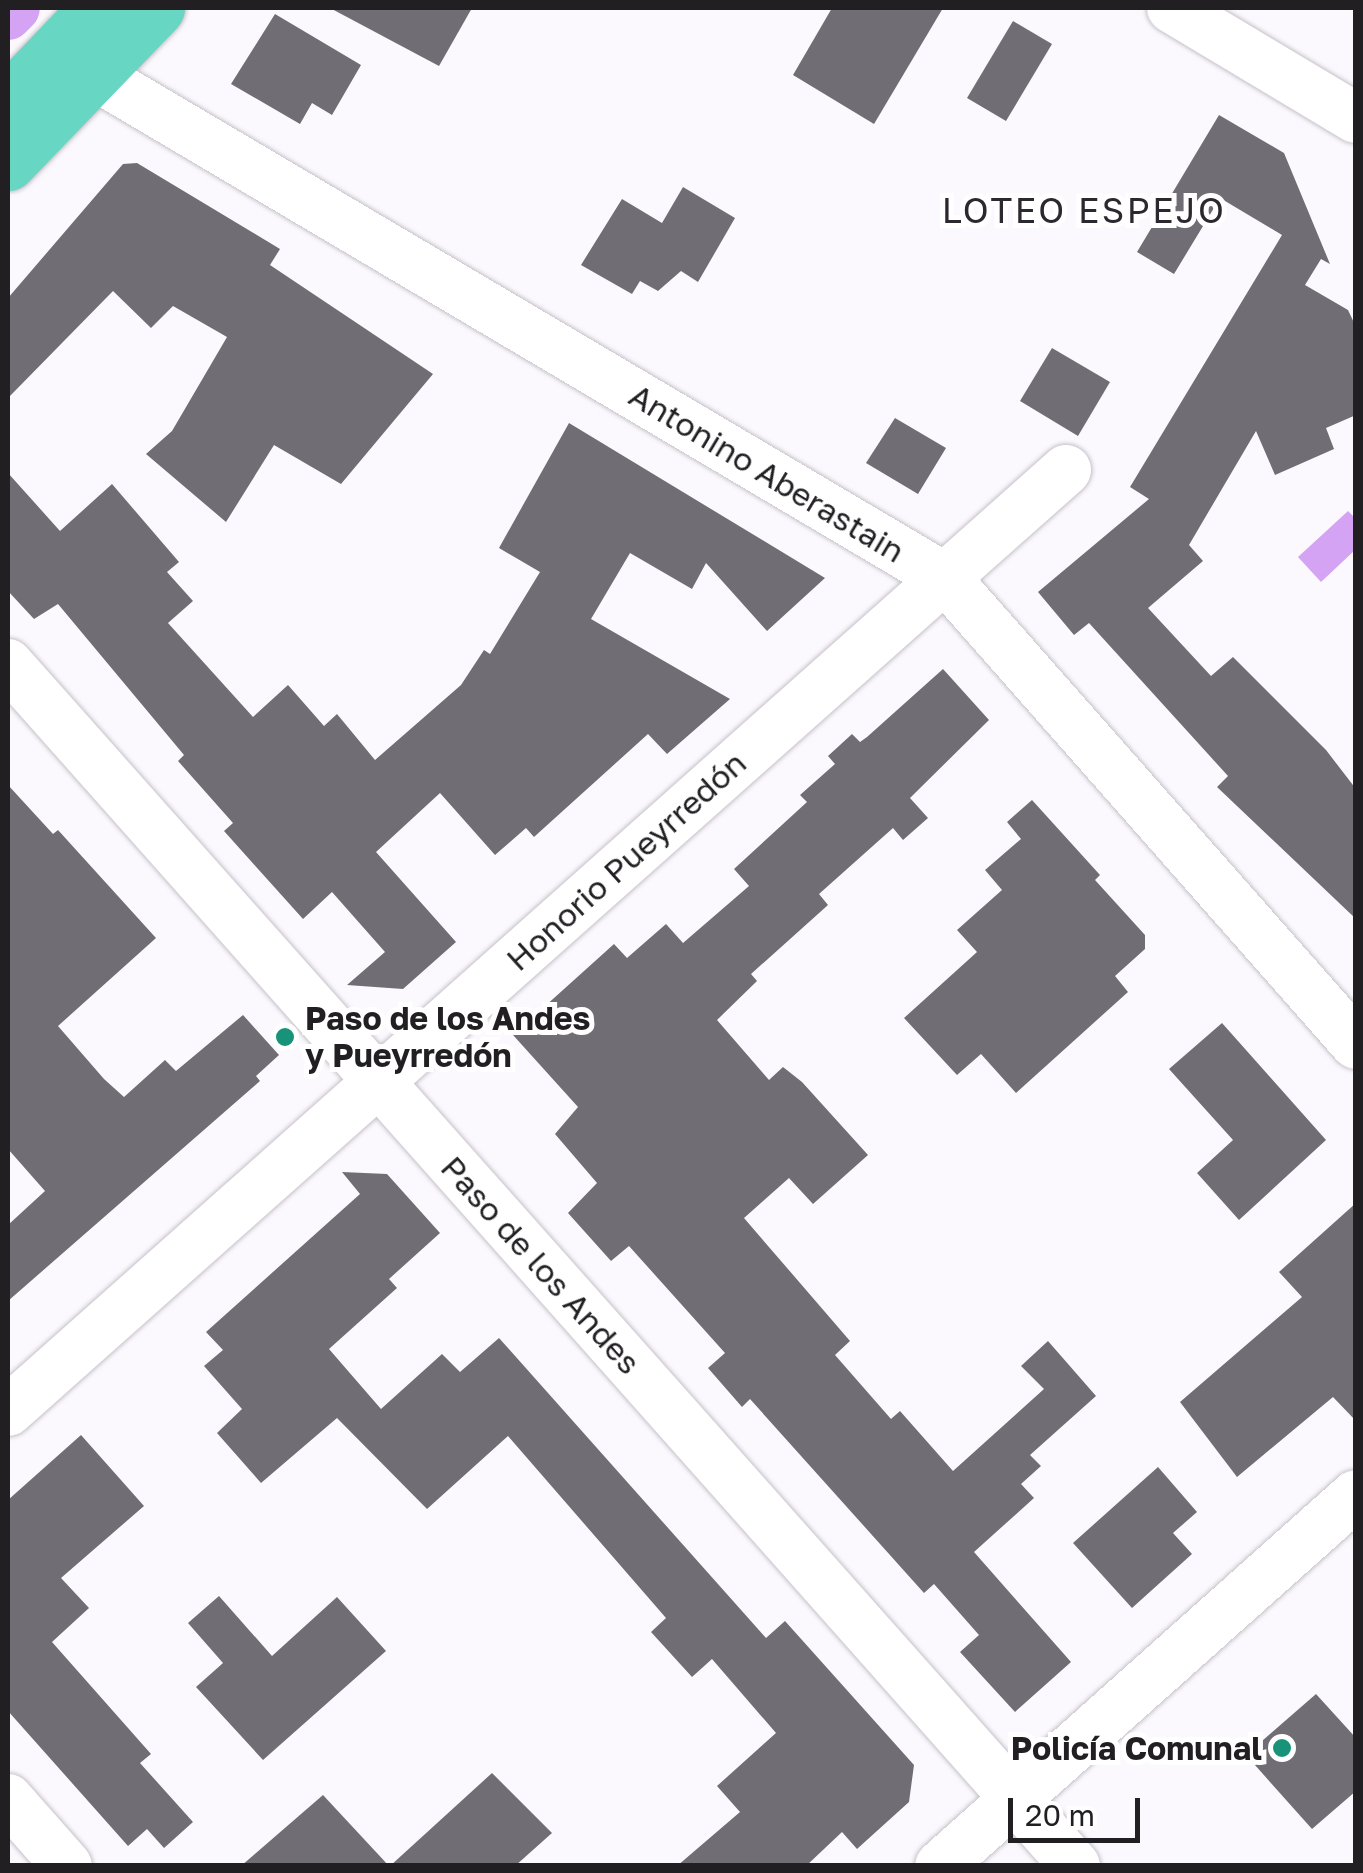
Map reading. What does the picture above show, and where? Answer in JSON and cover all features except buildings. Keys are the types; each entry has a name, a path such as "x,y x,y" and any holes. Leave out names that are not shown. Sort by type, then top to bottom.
{"main road":[{"path":"8,163 74,63 97,8"},
{"path":"8,101 158,8"}],"street":[{"path":"1172,8 1356,118"},
{"name":"Antonino Aberastain","path":"74,63 945,578 1356,1044"},
{"name":"Honorio Pueyrredón","path":"8,1410 1066,470"},
{"name":"Paso de los Andes","path":"8,664 1075,1866"},
{"path":"940,1866 1356,1495"},
{"path":"8,1799 67,1866"}],"shaded area":[{"path":"1348,511 1355,518 1355,550 1321,582 1298,557"}],"waterway":[{"path":"8,16 16,8"}],"place":[{"name":"Paso de los Andes y Pueyrredón","path":"285,1037"},
{"name":"Policía Comunal","path":"1282,1748"}],"district":[{"name":"LOTEO ESPEJO","path":"1084,210"}]}
